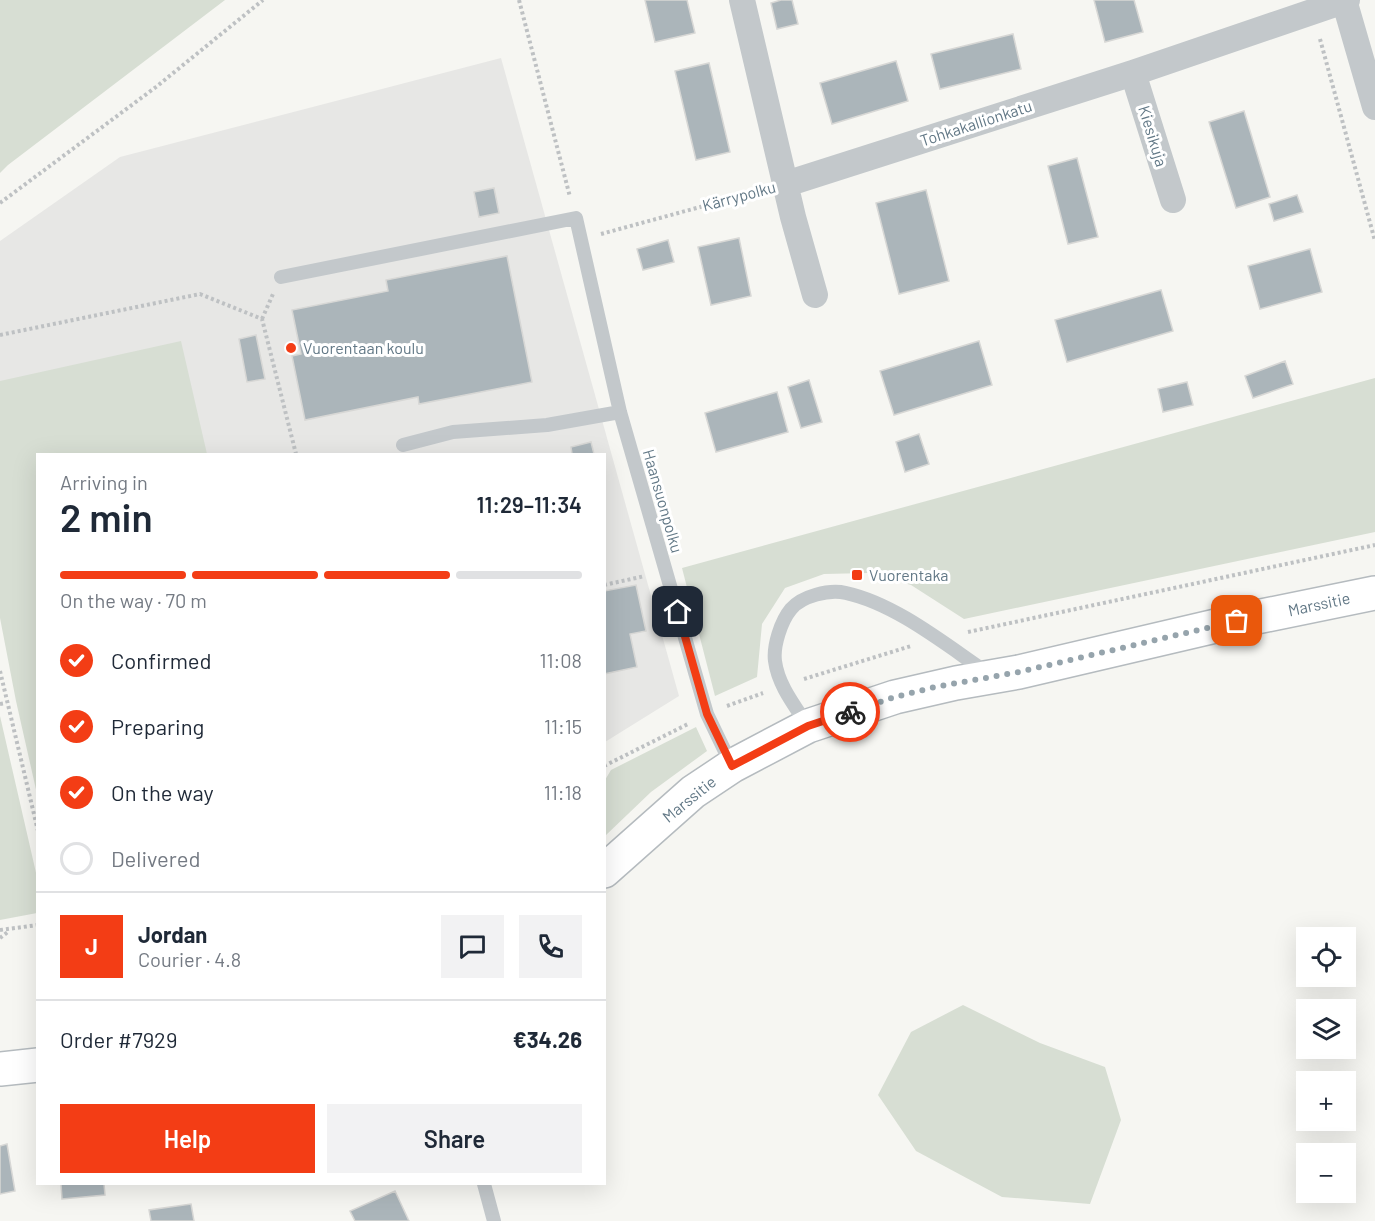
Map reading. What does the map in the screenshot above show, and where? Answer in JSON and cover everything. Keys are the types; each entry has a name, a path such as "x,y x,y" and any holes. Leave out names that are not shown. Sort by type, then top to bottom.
{"main road":[{"name":"Marssitie","path":"606,869 693,792 732,766 808,726 895,697 1237,621 1375,593"},
{"path":"0,1069 36,1065"}],"street":[{"path":"741,0 786,184"},
{"name":"Tohkakallionkatu","path":"786,184 1133,73 1345,0 1375,107"},
{"name":"Kiesikuja","path":"1133,73 1173,200"},
{"name":"Kärrypolku","path":"786,184 815,295"}],"lane":[{"name":"Haansuonpolku","path":"576,218 620,411 707,714 732,766"},
{"path":"281,277 576,218"},
{"path":"403,446 453,432 547,425 620,411"},
{"path":"808,726 782,686 775,659 779,630 791,609 818,594 844,592 884,606 993,676"},
{"path":"484,1185 494,1221"}],"path":[{"path":"0,203 156,87 263,0"},
{"path":"519,0 576,218"},
{"path":"1312,12 1375,241"},
{"name":"Kärrypolku","path":"582,239 786,184"},
{"path":"0,335 200,294 262,319 296,453"},
{"path":"606,765 707,714 850,663 937,638 1375,545"},
{"path":"606,585 666,572"},
{"path":"0,670 36,823"},
{"path":"0,704 6,703"},
{"path":"0,930 9,931 36,925"},
{"path":"0,938 9,931"}],"shaded area":[{"path":"0,0 225,0 0,173"},
{"name":"Vuorentaan koulu","path":"501,58 679,696 606,741 606,453 36,453 36,462 0,615 0,241 120,157"},
{"path":"181,341 207,453 36,453 36,790 0,618 0,381"},
{"path":"1375,378 1375,532 964,619 911,585 868,573 824,574 785,588 762,624 757,677 715,696 682,568"},
{"path":"0,716 36,873 36,913 0,920"},
{"path":"696,727 707,751 651,792 606,835 606,778 611,770"},
{"path":"963,1005 1040,1043 1105,1067 1121,1120 1090,1204 1002,1197 916,1151 878,1095 911,1032"}],"building":[{"path":"645,0 687,0 695,33 655,42"},
{"path":"792,0 798,24 777,29 771,3"},
{"path":"1094,0 1134,0 1143,32 1105,42"},
{"path":"1013,34 1021,69 940,89 931,54"},
{"path":"896,61 908,101 832,124 820,83"},
{"path":"709,63 730,152 696,160 675,71"},
{"path":"1244,111 1270,197 1236,208 1209,122"},
{"path":"1077,158 1098,237 1068,244 1048,166"},
{"path":"494,188 499,213 479,217 474,192"},
{"path":"926,190 949,281 899,294 876,203"},
{"path":"1297,195 1303,212 1274,221 1269,204"},
{"path":"739,238 751,296 711,305 698,247"},
{"path":"668,240 674,262 643,270 637,249"},
{"path":"1310,249 1322,292 1260,309 1248,266"},
{"path":"507,256 532,382 419,404 418,397 305,420 292,356 301,354 292,310 388,291 386,280"},
{"path":"1161,290 1173,331 1067,362 1055,320"},
{"path":"256,335 265,379 247,382 239,339"},
{"path":"979,341 992,385 894,415 880,371"},
{"path":"1285,361 1293,384 1253,398 1245,376"},
{"path":"809,380 822,422 801,428 788,387"},
{"path":"1187,382 1193,405 1163,412 1158,389"},
{"path":"777,392 788,432 716,452 705,413"},
{"path":"919,434 929,464 905,472 896,442"},
{"path":"591,442 594,453 572,453 571,447"},
{"path":"636,585 646,631 630,634 637,667 606,674 606,591"},
{"path":"7,1144 15,1191 0,1194 0,1146"},
{"path":"61,1185 104,1185 105,1195 62,1199"},
{"path":"395,1191 409,1221 355,1221 350,1211"},
{"path":"191,1204 194,1221 151,1221 149,1210"}],"way so far":[{"path":"850,712 935,687 1019,672 1237,621"}],"place":[{"name":"Vuorentaan koulu","path":"291,348"},
{"name":"Vuorentaka","path":"857,575"}],"route":[{"path":"678,612 707,714 732,766 808,726 850,712"}]}
